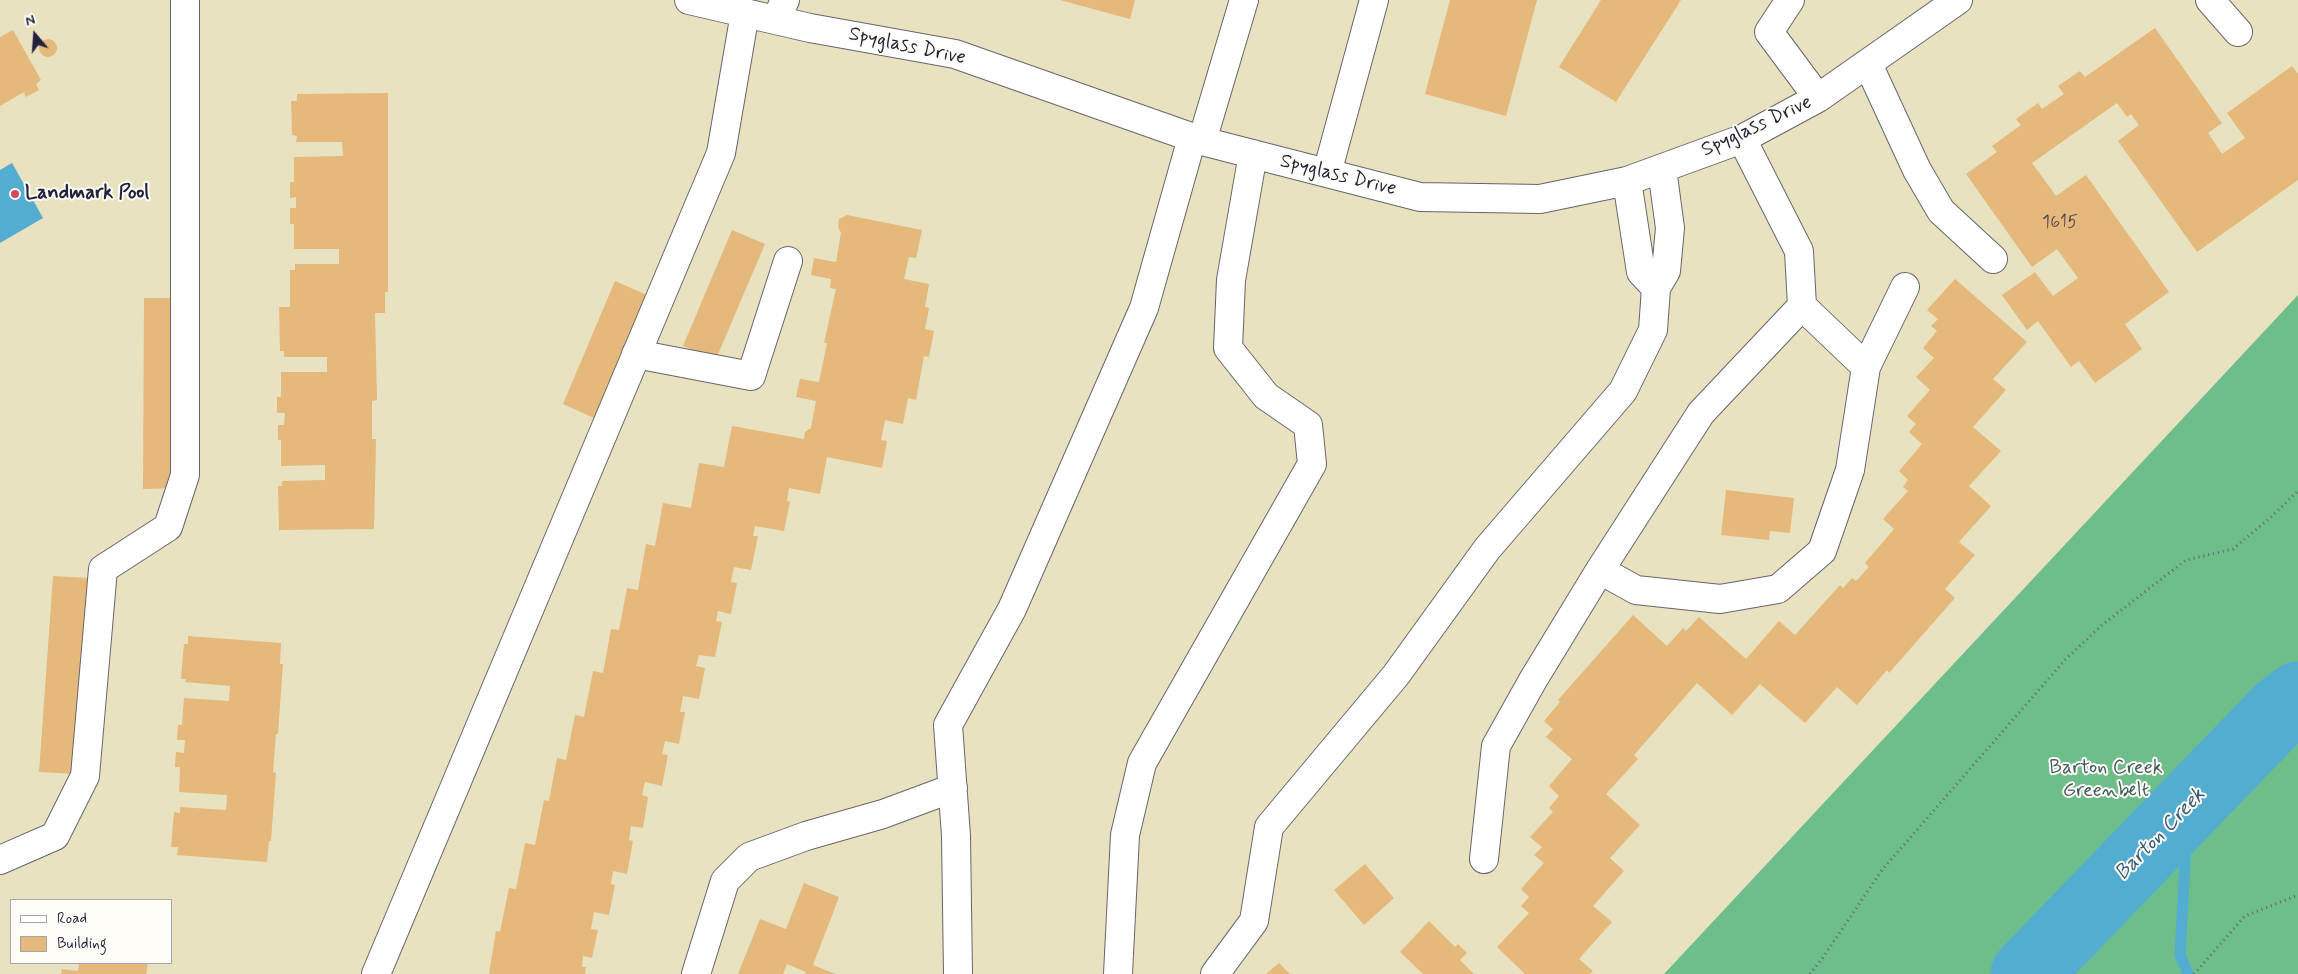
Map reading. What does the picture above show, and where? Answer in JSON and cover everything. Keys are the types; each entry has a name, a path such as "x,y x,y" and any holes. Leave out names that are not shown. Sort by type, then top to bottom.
{"street":[{"path":"0,860 55,836 85,776 103,569 168,528 184,475 185,0"},
{"name":"Spyglass Drive","path":"689,0 745,13 780,10 955,54 1197,139 1420,197 1540,199 1627,182 1742,138 1818,98 1958,0"},
{"path":"958,974 956,836 948,725 1012,609 1144,308 1197,139 1244,0"},
{"path":"1327,173 1374,0"},
{"path":"1790,0 1769,32 1818,98"},
{"path":"2210,0 2238,32"},
{"path":"376,974 721,153 745,13"},
{"path":"1868,64 1917,170 1942,211 1993,259"},
{"path":"1742,138 1798,251 1802,306 1866,367"},
{"path":"1118,974 1125,835 1142,763 1312,464 1308,425 1266,396 1228,348 1231,280 1253,154"},
{"path":"1215,974 1254,921 1269,826 1396,675 1487,549 1623,392 1653,330 1656,288 1666,271 1670,228 1662,169"},
{"path":"1627,182 1642,272 1656,288"},
{"path":"636,354 751,376 788,261"},
{"path":"1600,570 1636,590 1720,599 1778,589 1822,551 1850,470 1866,367 1905,287"},
{"path":"1484,859 1496,746 1532,680 1701,413 1802,306"},
{"path":"696,974 725,881 749,857 806,836 883,814 952,788"}],"path":[{"path":"1810,974 1888,863 2064,661 2102,625 2186,560 2233,549 2270,518 2298,491"},
{"path":"2194,974 2245,916 2298,896"}],"green space":[{"name":"Barton Creek Greenbelt","path":"2298,295 2298,974 1664,974"}],"water":[{"name":"Landmark Pool","path":"12,163 43,218 0,243 0,170"}],"building":[{"path":"1060,0 1135,0 1130,19"},
{"path":"1450,0 1537,0 1506,116 1425,94"},
{"path":"1601,0 1681,0 1616,102 1559,67"},
{"path":"2155,28 2222,123 2208,133 2222,154 2245,138 2227,113 2292,66 2298,74 2298,180 2197,252 2118,141 2139,125 2131,114 2127,117 2117,103 2032,163 2056,196 2086,175 2169,292 2125,324 2142,349 2095,383 2079,361 2071,367 2038,321 2027,330 2002,295 2035,272 2053,296 2078,278 2057,249 2032,267 1966,174 1997,152 1992,146 2021,125 2016,119 2038,103 2042,109 2064,94 2058,86 2080,71 2085,77"},
{"path":"13,30 41,80 36,84 39,90 26,97 24,92 0,106 0,37"},
{"path":"48,39 54,42 57,48 54,54 48,57 42,54 39,48 42,42"},
{"path":"388,93 388,292 385,292 385,313 375,313 377,400 372,401 372,439 376,439 374,529 279,530 278,486 282,486 282,481 325,480 325,465 281,466 281,440 278,440 278,425 284,425 285,413 277,413 277,397 281,397 281,372 327,372 327,357 284,357 284,351 280,351 279,307 290,307 290,270 295,270 295,264 339,264 339,249 294,249 294,224 290,224 290,208 296,208 296,197 290,198 290,182 294,182 294,157 343,156 342,142 296,142 297,136 292,135 291,101 297,101 297,94"},
{"path":"847,215 922,230 916,258 909,257 904,279 929,284 925,307 929,308 925,329 934,331 929,357 924,356 916,400 908,398 903,424 885,420 881,440 887,441 882,468 827,457 820,494 789,488 787,501 790,502 784,531 755,526 753,536 758,536 751,570 734,567 731,582 737,583 731,614 718,611 716,621 722,622 715,657 699,655 696,666 705,668 699,699 683,696 680,712 685,712 679,744 665,741 662,754 668,755 662,786 645,782 642,795 648,797 643,828 631,826 629,840 633,841 627,874 613,871 611,884 615,885 609,915 594,912 591,929 598,930 592,958 583,956 582,967 586,967 585,974 489,974 496,931 500,932 509,888 516,889 525,843 535,845 544,800 549,801 557,758 566,760 575,715 584,717 593,671 603,673 611,629 619,630 627,588 638,590 646,544 655,546 663,503 691,508 699,463 724,467 732,426 804,439 805,432 811,428 816,401 796,397 800,379 819,382 827,343 824,343 836,289 830,288 831,279 811,275 814,258 836,262 841,233 838,227 839,219"},
{"path":"732,230 765,244 716,359 683,346"},
{"path":"1955,279 2027,342 1993,379 2006,390 1973,427 2001,451 1969,486 1991,506 1959,542 1975,555 1945,589 1955,598 1889,673 1887,670 1857,705 1837,687 1805,723 1760,684 1732,715 1697,683 1634,755 1638,759 1606,794 1640,825 1610,858 1624,871 1593,906 1612,922 1579,959 1593,971 1590,974 1525,974 1497,947 1529,913 1521,906 1529,897 1521,889 1544,863 1534,855 1542,847 1530,837 1553,812 1549,808 1559,796 1549,786 1572,759 1546,737 1553,729 1544,721 1560,702 1558,700 1633,615 1667,646 1683,628 1686,631 1699,617 1746,659 1779,621 1795,635 1840,585 1843,588 1852,578 1856,581 1869,567 1865,563 1894,529 1883,519 1908,491 1903,487 1908,480 1899,471 1922,444 1909,432 1916,424 1907,416 1930,390 1916,377 1934,358 1923,348 1937,331 1931,326 1938,319 1927,310"},
{"path":"615,281 647,295 594,418 563,404"},
{"path":"144,298 177,298 176,488 143,489"},
{"path":"1726,490 1794,498 1790,533 1770,531 1769,540 1721,535"},
{"path":"53,576 90,578 76,774 39,772"},
{"path":"188,636 281,643 280,664 283,664 273,772 276,773 271,841 269,841 267,862 177,855 178,847 171,847 174,812 180,813 180,807 226,810 227,795 179,792 180,767 175,767 176,752 184,753 185,740 177,740 178,725 182,725 184,698 229,701 230,686 185,682 186,679 181,679 184,644 188,644"},
{"path":"1365,864 1394,898 1364,925 1334,890"},
{"path":"804,883 839,897 813,965 836,974 805,974 806,972 787,964 783,974 738,974 760,919 786,929"},
{"path":"1429,921 1455,947 1458,944 1467,953 1460,960 1474,974 1423,974 1400,952"},
{"path":"1279,963 1290,974 1266,974"},
{"path":"79,964 148,964 146,974 61,974 62,969 78,971"}],"waterway":[{"name":"Barton Creek","path":"2026,974 2280,711 2298,697"},
{"path":"2188,807 2180,955 2188,974"}],"place":[{"name":"Landmark Pool","path":"15,194"}]}
